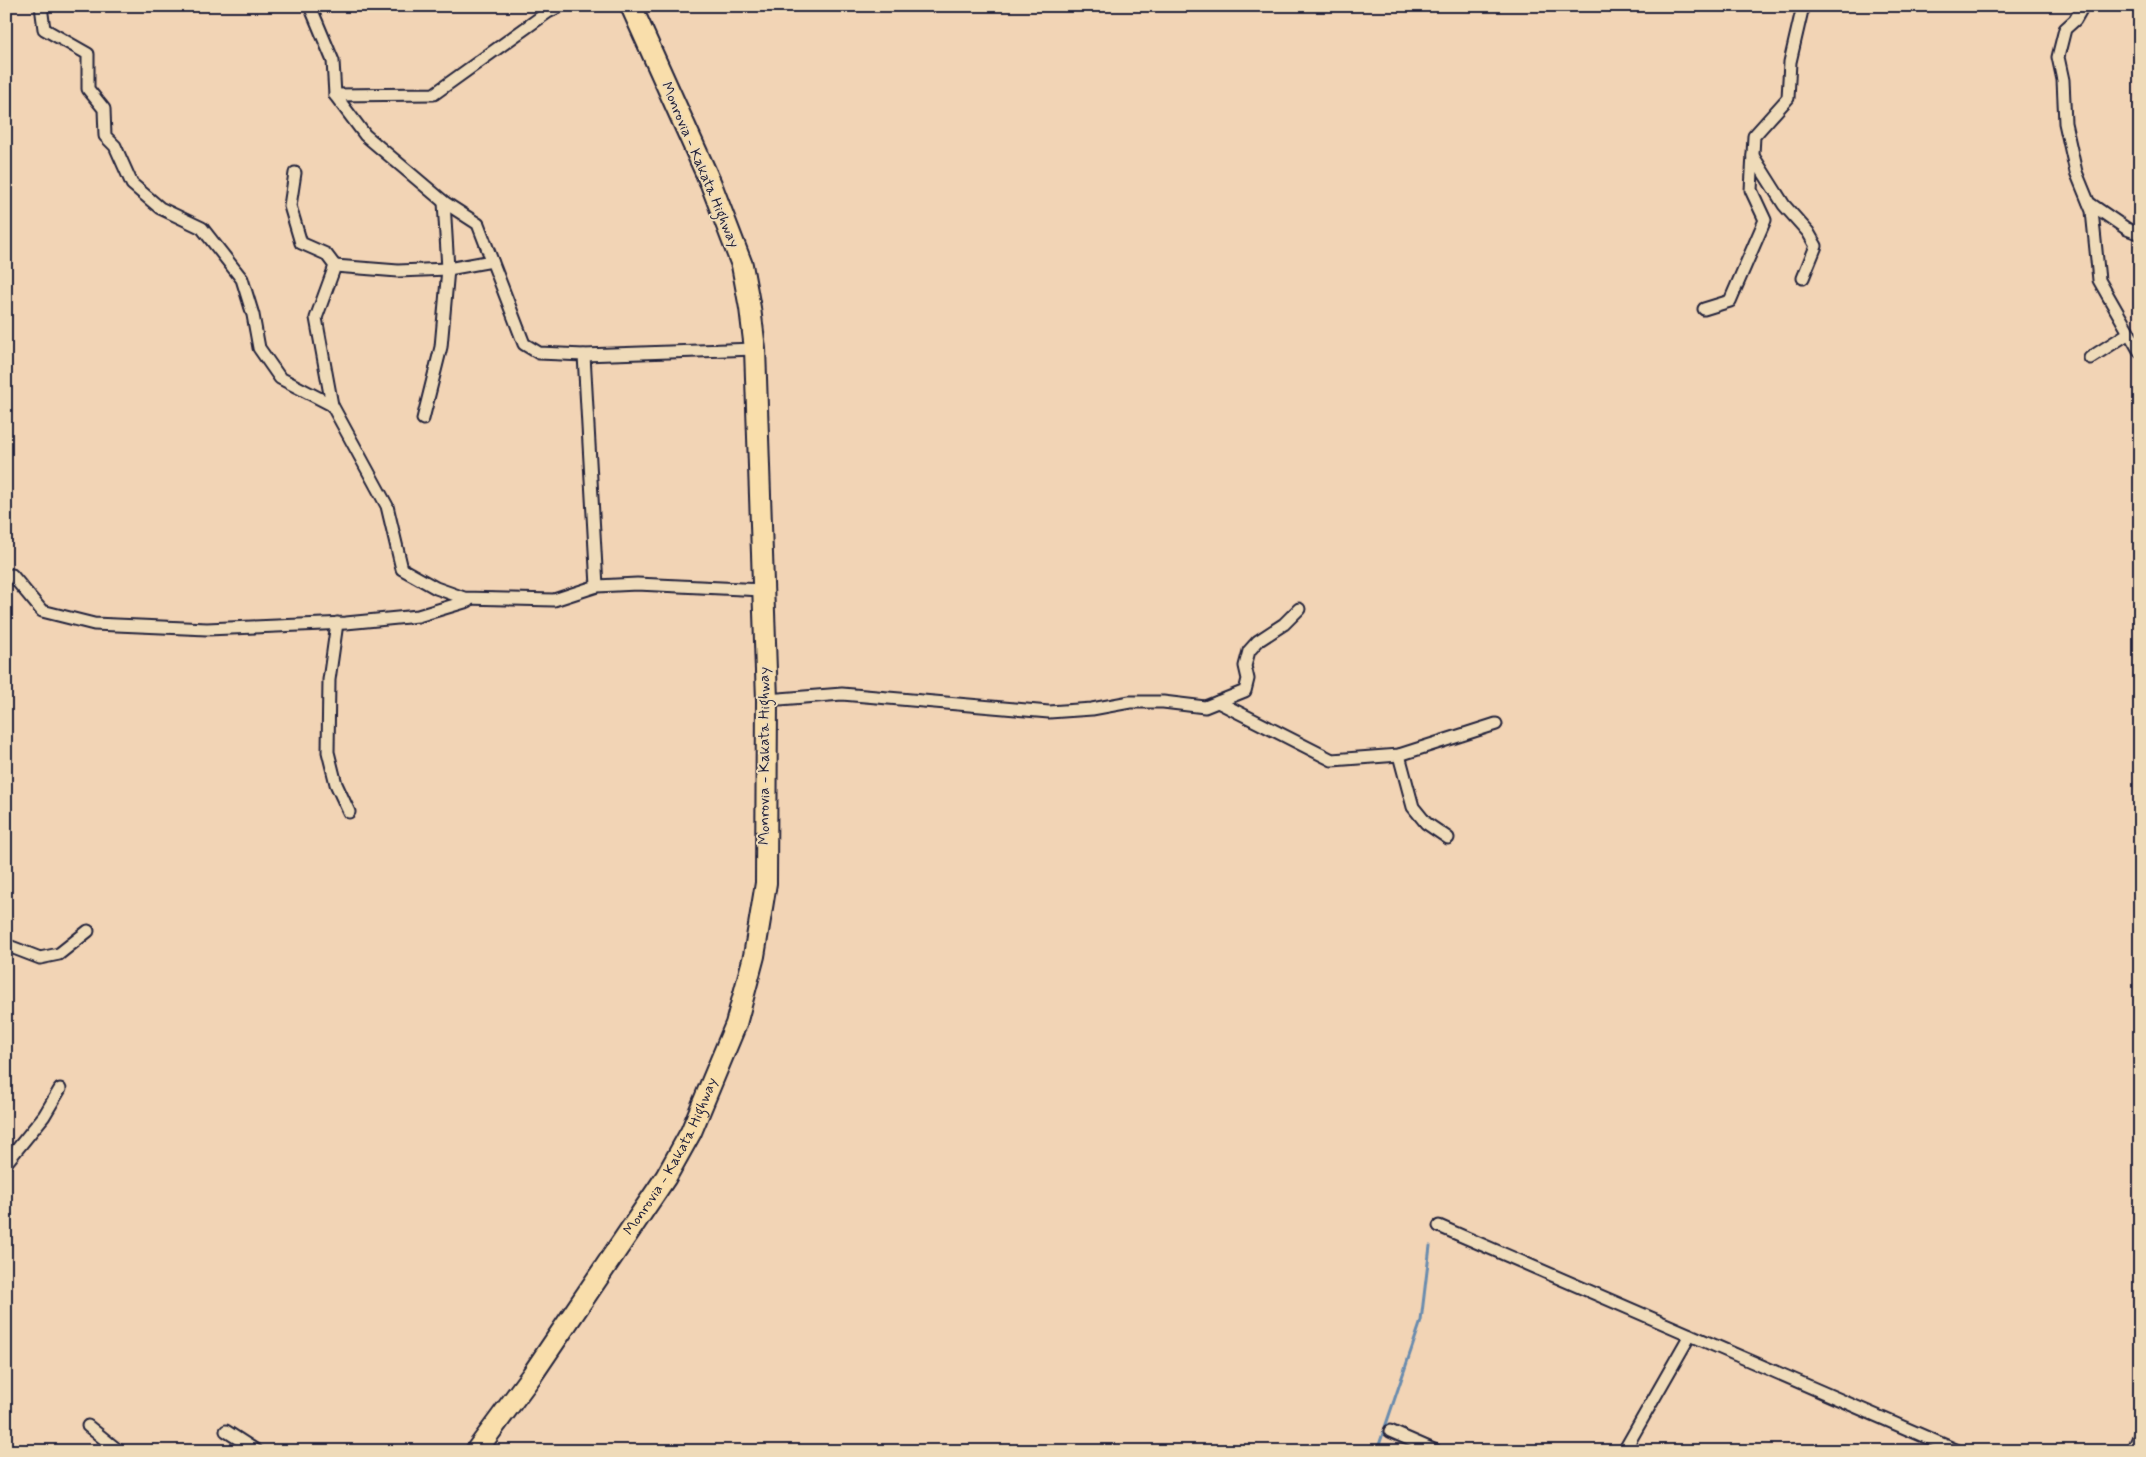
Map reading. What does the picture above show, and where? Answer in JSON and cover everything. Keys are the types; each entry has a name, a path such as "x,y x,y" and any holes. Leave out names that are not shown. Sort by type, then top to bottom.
{"highway":[{"name":"Monrovia - Kakata Highway","path":"476,1451 532,1375 666,1177 691,1132 736,1024 754,956 766,884 767,700 755,349 742,265 712,184 631,6"}],"street":[{"path":"41,6 44,29 88,54 88,89 104,109 105,136 115,146 132,184 160,208 202,228 242,280 254,315 259,348 280,378 332,405"},
{"path":"310,6 332,61 335,95 364,135 444,202 478,224 524,344 539,353 584,356 755,349"},
{"path":"335,95 434,94 548,12 560,6"},
{"path":"1704,309 1730,301 1765,220 1751,190 1754,136 1788,98 1790,62 1803,6"},
{"path":"2083,6 2075,20 2065,29 2058,57 2063,80 2065,123 2076,172 2092,212 2099,280 2140,352"},
{"path":"1753,156 1784,205 1808,232 1816,246 1804,278"},
{"path":"295,173 290,206 301,243 326,254 335,266 398,271 448,269 492,261"},
{"path":"423,419 441,347 448,269 444,202"},
{"path":"2089,203 2127,230 2140,234"},
{"path":"335,266 316,318 332,405 387,506 402,570 436,588 464,598 554,600 597,586 637,584 763,590"},
{"path":"2090,358 2129,333"},
{"path":"584,356 597,586"},
{"path":"12,575 42,611 94,624 207,629 337,623 418,616 468,601"},
{"path":"767,700 842,694 1049,712 1092,709 1130,702 1163,702 1205,707 1245,691 1248,679 1245,666 1249,651 1258,641 1284,624 1299,609"},
{"path":"337,623 329,680 328,752 336,784 349,812"},
{"path":"1218,702 1332,760 1399,756 1496,724"},
{"path":"1399,756 1413,807 1426,824 1448,838"},
{"path":"6,945 40,958 59,954 88,931"},
{"path":"6,1163 44,1116 60,1089"},
{"path":"1440,1226 1958,1451"},
{"path":"1624,1451 1690,1335"},
{"path":"88,1426 119,1451"},
{"path":"226,1431 257,1451"},
{"path":"1390,1431 1436,1451"},
{"path":"2132,1451 2140,1434"}],"waterway":[{"path":"1377,1451 1421,1321 1430,1246"}]}
